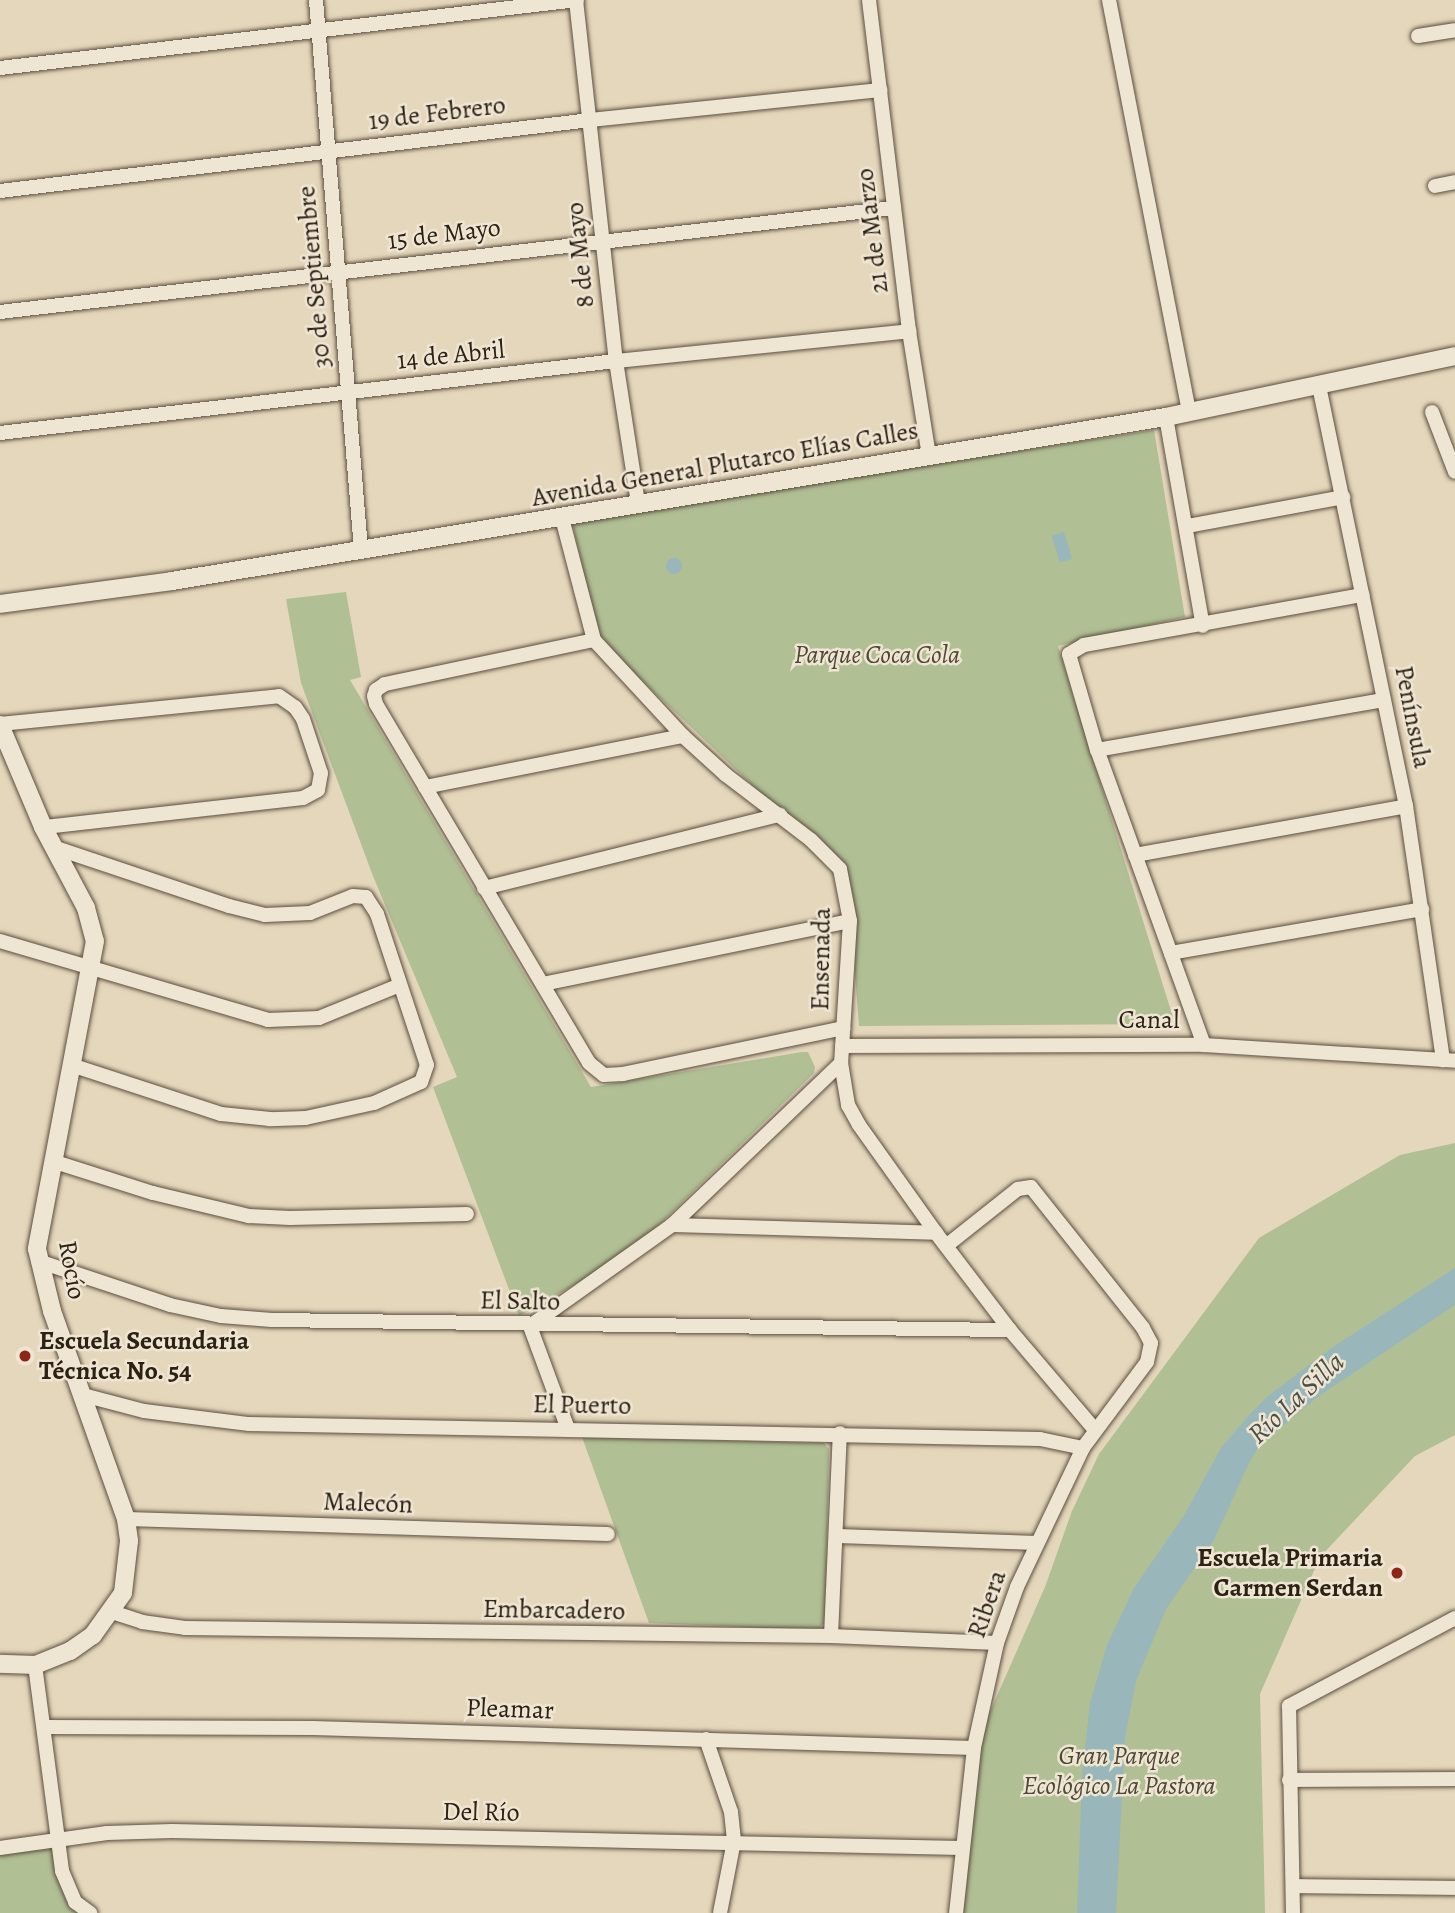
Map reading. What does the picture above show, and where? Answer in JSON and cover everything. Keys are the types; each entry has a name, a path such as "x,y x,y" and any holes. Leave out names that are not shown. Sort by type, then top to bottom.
{"street":[{"name":"30 de Septiembre","path":"316,0 361,550"},
{"path":"0,68 576,0"},
{"name":"8 de Mayo","path":"576,0 604,239 615,361 638,503"},
{"name":"21 de Marzo","path":"869,0 909,331 929,456"},
{"path":"1109,0 1189,412"},
{"path":"1418,36 1455,30"},
{"name":"19 de Febrero","path":"0,191 328,150 880,90"},
{"path":"1435,186 1455,183"},
{"name":"15 de Mayo","path":"0,312 604,239 894,208"},
{"name":"14 de Abril","path":"0,433 615,361 909,331"},
{"name":"Avenida General Plutarco Elías Calles","path":"0,604 110,590 562,518 638,503 1166,417 1455,356"},
{"name":"Península","path":"1320,386 1406,806 1449,1060"},
{"path":"1432,412 1455,472"},
{"path":"1166,417 1203,626"},
{"path":"1187,526 1343,498"},
{"name":"Ensenada","path":"562,518 594,640 683,736 726,775 780,815 841,869 850,921 841,1063 848,1105 859,1125 936,1233 1010,1330 1094,1430"},
{"path":"1204,1045 1097,750 1069,654 1084,645 1203,626 1363,595"},
{"path":"594,640 386,684 376,690 376,704 589,1063 604,1075 623,1074 843,1028"},
{"path":"0,725 279,696 295,707 303,719 320,764 321,785 312,795 303,798 43,827"},
{"path":"1097,750 1384,700"},
{"name":"Rocío","path":"0,725 43,827 91,923 95,941 38,1232 38,1261 52,1311 126,1519 128,1564 123,1593 113,1612 93,1635 71,1651 35,1665 1,1666"},
{"path":"425,787 683,736"},
{"path":"1135,855 1406,806"},
{"path":"484,888 780,815"},
{"path":"53,847 229,906 265,915 310,913 353,896 366,897 372,903 427,1065 425,1077 412,1087 374,1103 335,1113 270,1119 221,1114 71,1065"},
{"path":"1171,953 1422,909"},
{"path":"543,984 850,921"},
{"path":"0,941 268,1020 319,1018 400,985"},
{"name":"Canal","path":"842,1046 1204,1045 1449,1060"},
{"path":"568,1429 530,1326 671,1226 841,1063"},
{"path":"52,1161 153,1193 250,1216 290,1218 467,1214"},
{"name":"Ribera","path":"946,1245 1018,1189 1028,1186 1039,1193 1143,1328 1151,1343 1147,1362 1083,1448 1017,1587 997,1643 974,1748 956,1913"},
{"path":"671,1226 936,1233"},
{"name":"El Salto","path":"38,1261 170,1304 221,1316 272,1320 530,1326 1010,1330"},
{"name":"El Puerto","path":"83,1395 144,1411 249,1424 1053,1439 1083,1448"},
{"path":"831,1636 838,1536 840,1433"},
{"name":"Malecón","path":"126,1519 608,1534"},
{"path":"838,1536 1037,1543"},
{"name":"Embarcadero","path":"113,1612 152,1624 185,1628 831,1636 997,1643"},
{"path":"1293,1913 1287,1712 1295,1700 1455,1618"},
{"path":"35,1665 67,1887 75,1902 90,1913"},
{"name":"Pleamar","path":"44,1727 313,1728 974,1748"},
{"path":"706,1739 731,1812 734,1841 720,1913"},
{"path":"1289,1780 1455,1779"},
{"name":"Del Río","path":"0,1848 58,1838 172,1831 734,1841 961,1848"},
{"path":"1293,1886 1455,1888"}],"green space":[{"name":"Parque Coca Cola","path":"1154,430 1185,617 1058,646 1175,1024 859,1026 847,870 789,820 598,639 572,521"},
{"path":"346,592 361,677 350,680 591,1087 802,1052 808,1052 815,1067 814,1073 629,1254 519,1316 433,1087 457,1077 373,876 301,683 286,599"},
{"name":"Gran Parque Ecológico La Pastora","path":"1455,1143 1455,1435 1415,1456 1320,1557 1260,1694 1265,1913 954,1913 974,1748 1045,1587 1072,1511 1099,1454 1259,1238 1400,1155"},
{"path":"582,1437 824,1443 829,1449 825,1622 818,1630 649,1623"},
{"path":"58,1838 62,1871 90,1913 0,1913 0,1848"}],"water":[{"path":"1064,532 1072,559 1060,563 1052,536"},
{"path":"671,558 677,558 682,566 680,572 671,574 666,569 666,563"},
{"name":"Río La Silla","path":"1455,1268 1455,1305 1316,1398 1259,1446 1214,1540 1166,1609 1136,1681 1125,1738 1116,1913 1077,1913 1082,1775 1090,1703 1107,1645 1134,1588 1185,1514 1221,1448 1268,1396 1333,1347"}],"place":[{"name":"Escuela Secundaria Técnica No. 54","path":"25,1356"},
{"name":"Escuela Primaria Carmen Serdan","path":"1397,1573"}]}
